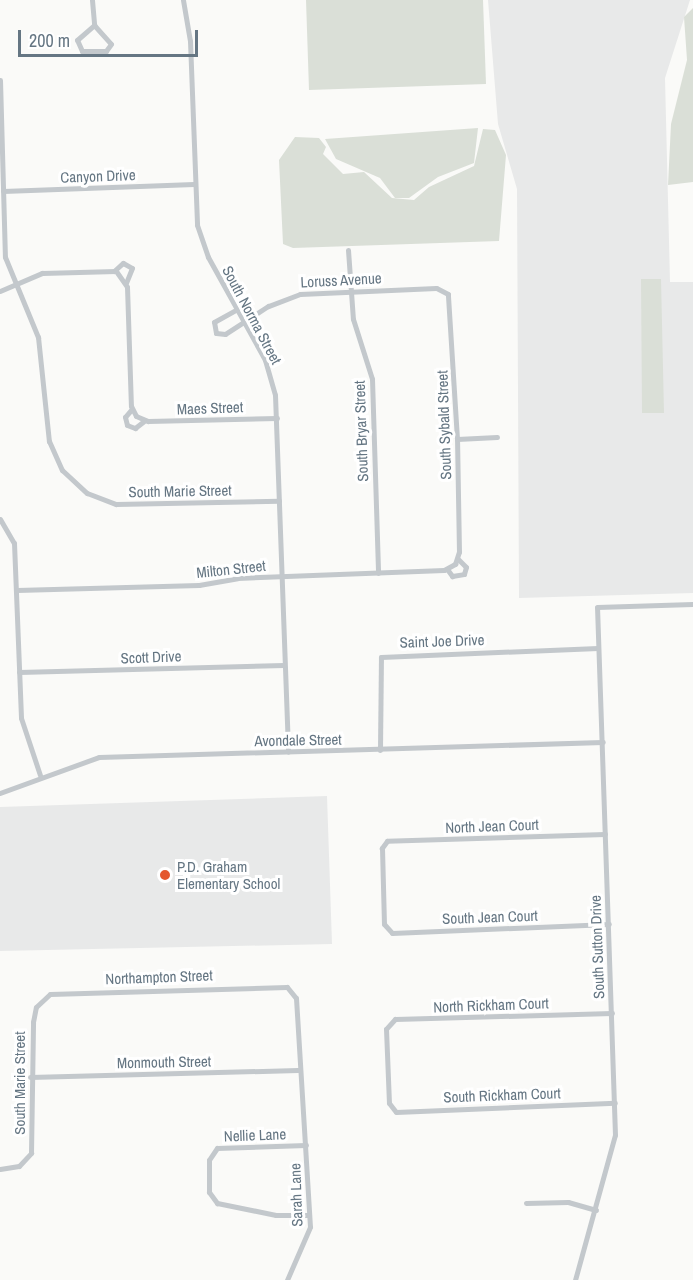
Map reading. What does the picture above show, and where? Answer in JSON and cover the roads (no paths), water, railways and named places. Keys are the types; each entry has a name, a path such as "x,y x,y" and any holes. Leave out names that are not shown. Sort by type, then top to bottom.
{"street":[{"path":"92,0 93,24 77,40 79,49 109,49 111,39 93,24"},
{"name":"South Norma Street","path":"183,0 190,41 194,184 200,236 271,375 277,418 288,752"},
{"name":"South Marie Street","path":"0,80 5,257 42,352 51,448 76,486 122,504 279,501"},
{"name":"Canyon Drive","path":"3,191 194,184"},
{"name":"South Bryar Street","path":"348,250 350,291 372,379 378,573"},
{"name":"Maes Street","path":"0,291 14,283 42,273 114,271 123,263 132,268 126,283 131,410 125,417 127,425 135,428 144,421 277,418"},
{"path":"114,271 126,283"},
{"name":"Loruss Avenue","path":"237,309 215,321 214,330 225,334 289,296 350,291 446,292"},
{"name":"South Sybald Street","path":"446,292 453,306 457,439 456,562 466,567 464,574"},
{"path":"131,410 144,421"},
{"path":"457,439 497,437"},
{"path":"0,519 14,543 23,727 40,776"},
{"name":"Milton Street","path":"16,590 199,585 282,576 447,569 456,562"},
{"name":"Milton Street","path":"447,569 452,576 464,574"},
{"name":"South Sutton Drive","path":"575,1280 614,1152 615,1103 597,607 693,604"},
{"name":"Saint Joe Drive","path":"380,750 381,657 598,648"},
{"name":"Scott Drive","path":"19,672 284,666"},
{"name":"Avondale Street","path":"0,793 40,776 99,757 603,742"},
{"name":"North Jean Court","path":"384,918 382,846 389,841 605,834"},
{"name":"South Jean Court","path":"384,918 386,931 392,933 609,924"},
{"name":"Northampton Street","path":"35,1011 45,998 61,992 292,990 298,1070"},
{"name":"South Marie Street","path":"0,1169 19,1166 31,1153 30,1077 35,1011"},
{"name":"North Rickham Court","path":"391,1108 386,1026 395,1019 612,1012"},
{"name":"Monmouth Street","path":"30,1077 298,1070"},
{"name":"Sarah Lane","path":"287,1280 308,1238 306,1145 299,1103 298,1070"},
{"name":"South Rickham Court","path":"391,1108 615,1103"},
{"name":"Nellie Lane","path":"306,1145 217,1148 209,1160 209,1192 217,1203 276,1215 309,1215"},
{"path":"526,1203 568,1202 596,1210"}],"place":[{"name":"P.D. Graham Elementary School","path":"165,875"}]}
